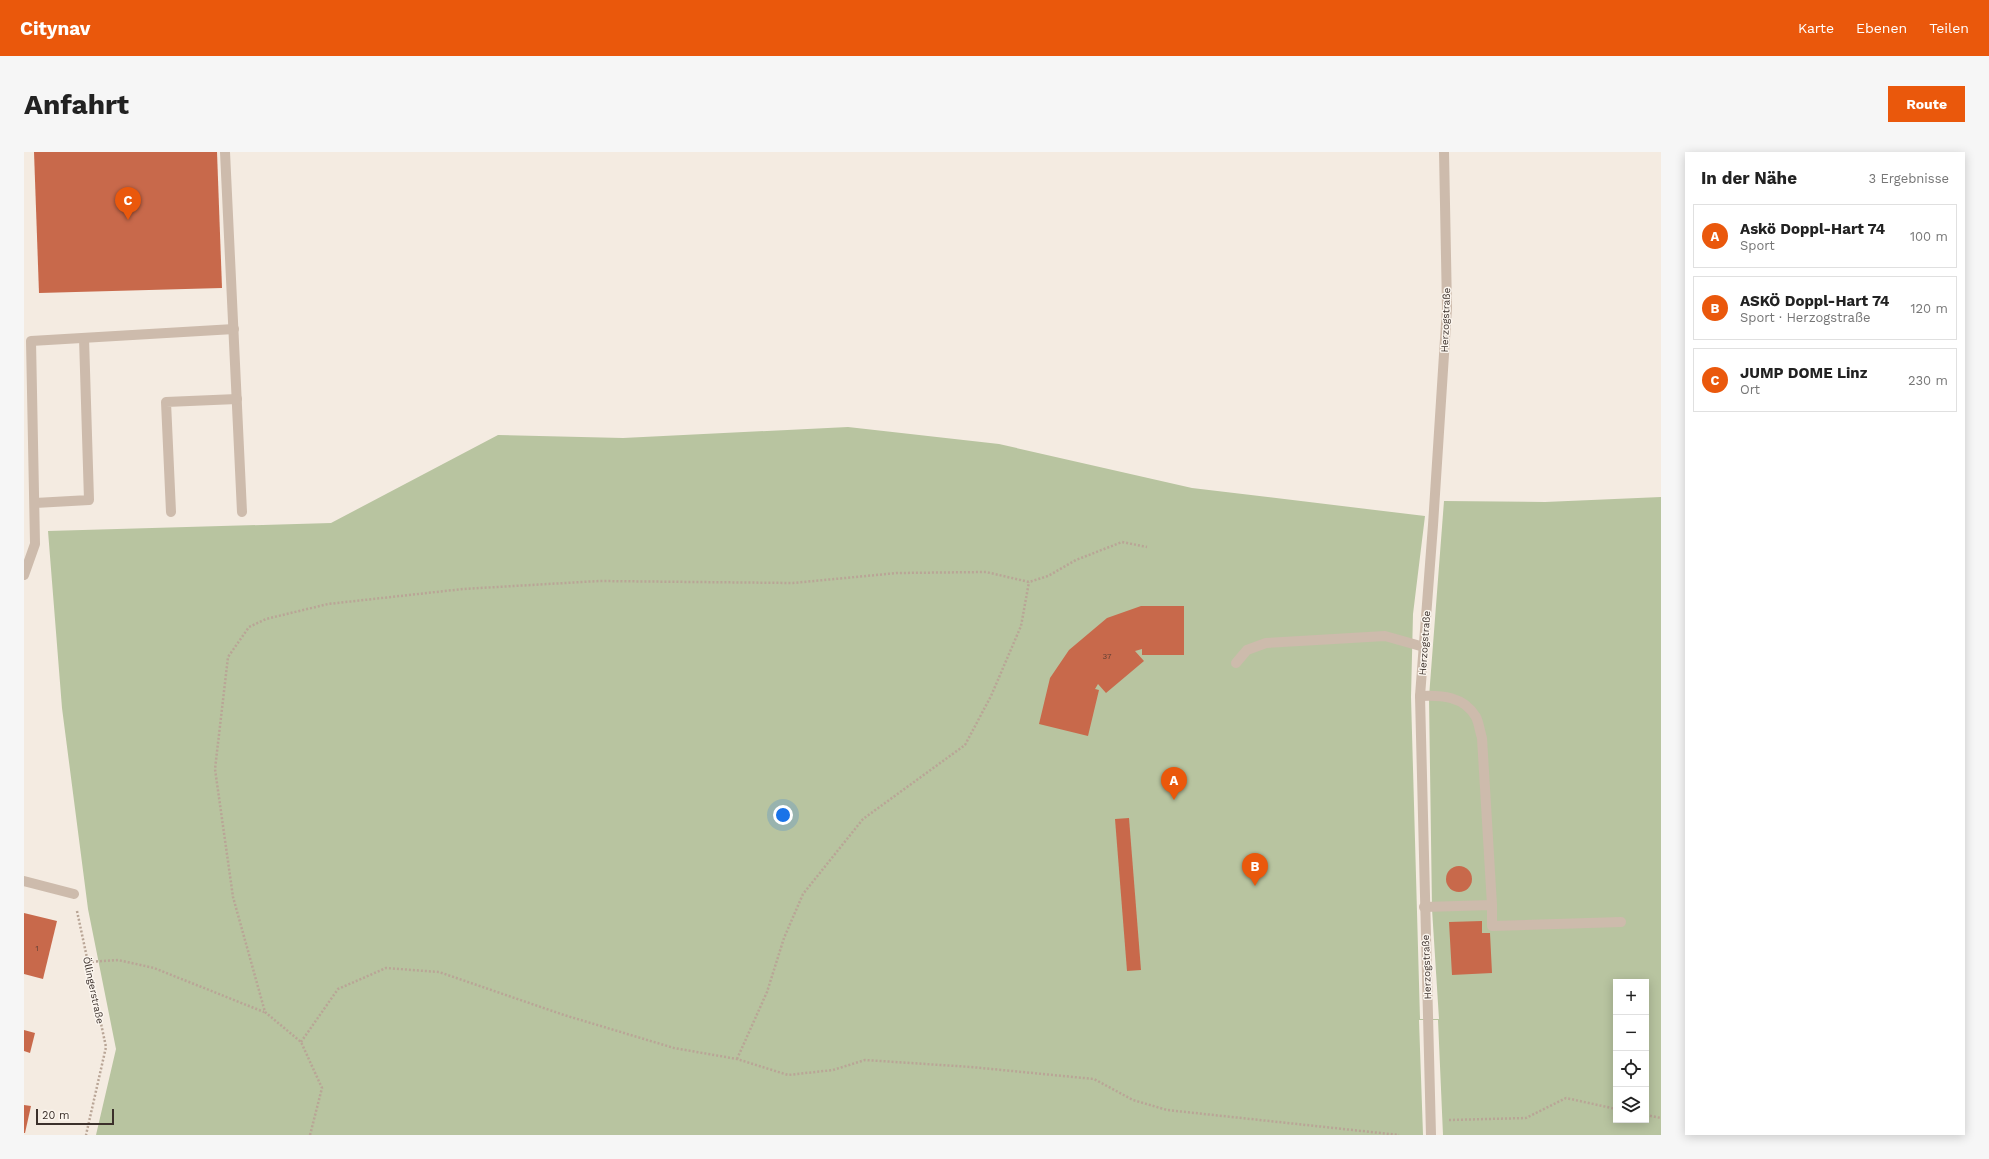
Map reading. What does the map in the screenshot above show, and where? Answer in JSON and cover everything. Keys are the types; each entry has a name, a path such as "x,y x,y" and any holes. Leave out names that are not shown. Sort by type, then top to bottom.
{"street":[{"path":"226,152 242,512"},
{"name":"Herzogstraße","path":"1431,1135 1424,907 1420,696 1447,308 1444,152"},
{"path":"24,575 35,544 30,341 234,329"},
{"path":"35,503 88,500 84,338"},
{"path":"171,512 166,402 237,399"},
{"path":"1236,663 1247,650 1266,643 1385,636 1424,647"},
{"path":"1420,696 1454,698 1466,706 1476,717 1482,738 1492,926 1621,922"},
{"path":"24,881 74,894"},
{"path":"1424,907 1492,905"}],"path":[{"path":"265,1012 233,897 215,769 228,658 250,627 266,619 328,604 493,587 599,581 793,583 897,573 986,572 1030,582 1048,576 1076,560 1122,542 1147,547"},
{"path":"737,1059 767,992 784,938 803,894 863,819 965,745 991,696 1021,626 1030,582"},
{"name":"Öllingerstraße","path":"74,894 106,1047 86,1135"},
{"path":"88,962 118,960 154,968 265,1012 301,1042 322,1088 310,1135"},
{"path":"301,1042 338,989 386,968 439,972 564,1015 660,1044 737,1059 788,1074 833,1070 865,1060 972,1067 1094,1079 1133,1100 1167,1110 1399,1135"},
{"path":"1430,1120 1526,1118 1566,1098 1613,1107"},
{"path":"1649,1116 1661,1118"}],"green space":[{"path":"848,427 999,444 1192,488 1425,516 1413,614 1411,697 1420,1019 1439,1019 1432,909 1429,697 1444,501 1545,502 1661,497 1661,1135 1443,1135 1438,1020 1419,1020 1423,1135 96,1135 116,1049 88,909 62,708 48,531 331,523 498,435 623,438"}],"building":[{"path":"34,152 217,152 222,288 39,293"},
{"path":"1141,606 1184,606 1184,655 1142,655 1142,649 1135,651 1144,661 1106,693 1098,684 1095,689 1099,690 1088,736 1039,724 1050,678 1069,650 1107,618"},
{"path":"1129,818 1141,970 1127,971 1115,819"},
{"path":"1459,866 1468,870 1472,879 1468,888 1459,892 1450,888 1446,879 1450,870"},
{"path":"24,913 57,921 43,979 24,974"},
{"path":"1482,921 1482,933 1490,933 1492,973 1452,975 1449,922"},
{"path":"24,1030 35,1033 30,1053 24,1051"},
{"path":"24,1105 31,1106 25,1133 24,1133"}],"place":[{"name":"JUMP DOME Linz","path":"128,220"},
{"name":"Askö Doppl-Hart 74","path":"1174,800"},
{"name":"ASKÖ Doppl-Hart 74","path":"1255,886"}]}
